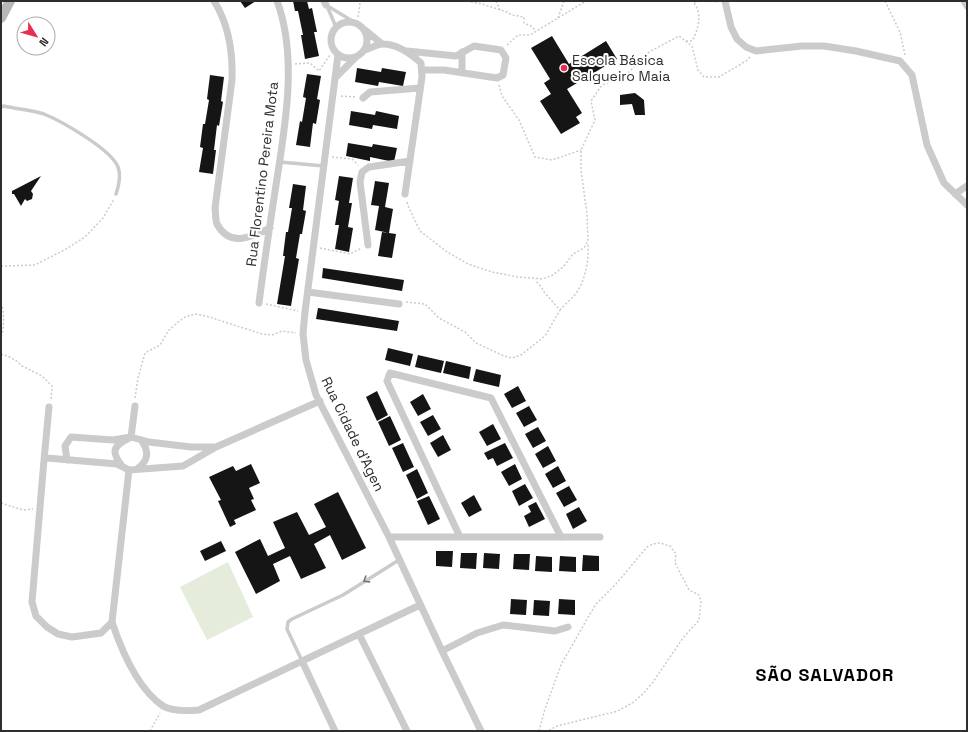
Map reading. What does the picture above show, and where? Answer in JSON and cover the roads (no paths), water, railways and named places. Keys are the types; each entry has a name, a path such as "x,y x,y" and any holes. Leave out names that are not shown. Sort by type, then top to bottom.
{"street":[{"path":"1,18 10,1"},
{"path":"214,1 220,11 228,32 232,59 232,80 215,208 216,223 226,235 240,239 253,237 270,228"},
{"name":"Rua Florentino Pereira Mota","path":"259,303 280,162 287,98 288,52 282,14 277,1"},
{"path":"725,1 731,27 738,39 746,47 756,51 802,46 824,46 856,51 900,61 912,75 927,145 944,183 967,205"},
{"path":"964,1 967,6"},
{"path":"356,57 350,59 344,58 336,52 331,44 333,32 336,27 342,23 355,23 382,44"},
{"path":"364,29 368,39 365,50"},
{"path":"335,78 365,50 382,44 407,51 456,56 474,46 501,50 506,58 503,74 497,78 444,70 422,70"},
{"path":"405,194 422,70 421,63 407,51"},
{"name":"Rua Cidade d'Agen","path":"336,52 335,78 325,166 303,334 306,360 316,395 389,537 481,731"},
{"path":"462,52 462,73"},
{"path":"363,98 370,92 420,88"},
{"path":"368,245 360,182 362,172 369,167 410,161"},
{"path":"955,194 967,186"},
{"path":"308,292 399,304"},
{"path":"460,537 387,382 390,373 491,398 561,537"},
{"path":"44,460 47,458 117,464 129,468 182,466 216,447 320,401"},
{"path":"132,437 135,406"},
{"path":"49,408 32,602 36,616 47,627 58,634 72,637 101,633 112,622"},
{"path":"67,460 64,446 71,437 113,440 132,437 141,440 192,448 216,447"},
{"path":"129,468 116,456 115,449 120,443 132,437"},
{"path":"129,468 144,464 147,455 146,446 141,440"},
{"path":"129,468 112,622 120,644 135,673 148,694 164,707 185,712 199,710 420,605"},
{"path":"389,537 600,537"},
{"path":"442,651 477,633 503,625 555,631 568,627"},
{"path":"359,634 407,731"},
{"path":"302,661 335,731"}],"lane":[{"path":"325,3 355,23"},
{"path":"325,3 336,27"},
{"path":"1,107 4,106 43,114 70,127 104,149 118,166 120,184 116,194"},
{"path":"280,162 325,166"},
{"path":"302,661 287,629 288,622 343,595 399,560"}],"place":[{"name":"Escola Básica Salgueiro Maia","path":"564,68"}],"district":[{"name":"SÃO SALVADOR","path":"825,675"}]}
